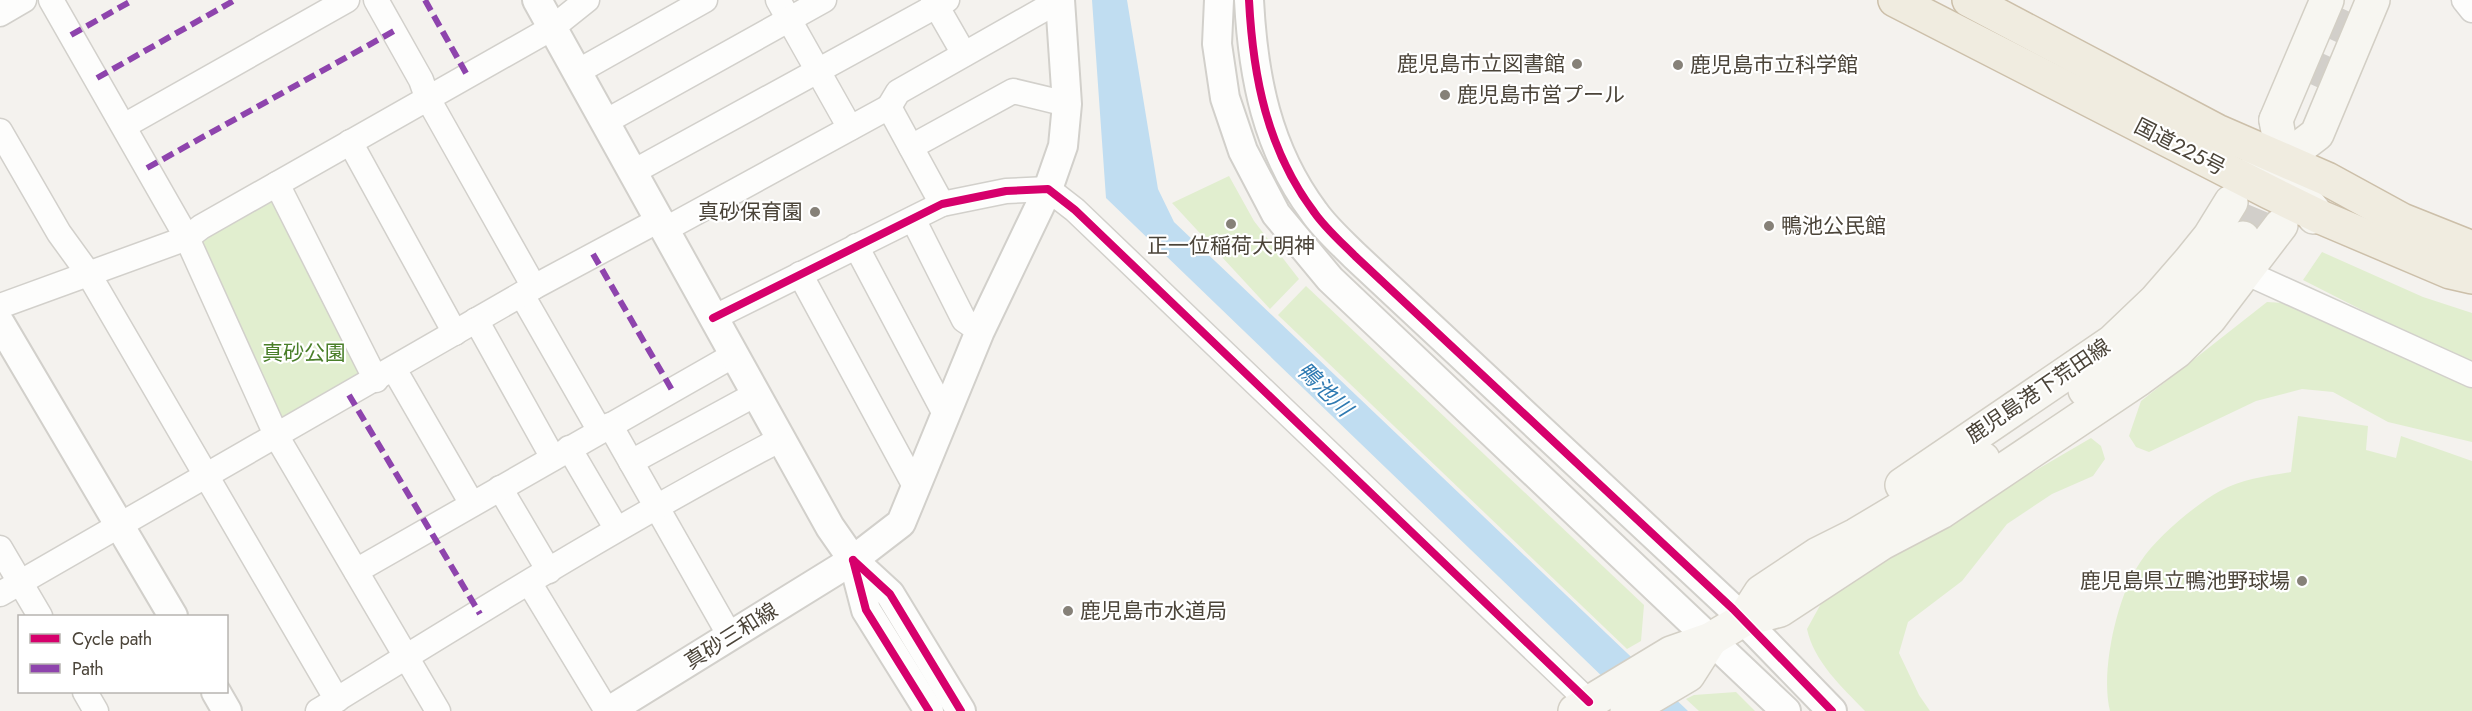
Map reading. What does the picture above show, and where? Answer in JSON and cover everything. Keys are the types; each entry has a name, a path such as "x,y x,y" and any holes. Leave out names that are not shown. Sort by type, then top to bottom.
{"highway":[{"name":"国道225号","path":"1895,0 2264,175 2327,180 2402,220 2472,248"},
{"name":"国道225号","path":"1969,0 2217,131 2264,175 2318,216 2450,272 2472,277"}],"main road":[{"path":"2318,216 2281,225 2264,175 2276,120 2327,0"},
{"path":"2264,175 2316,134 2373,0"},
{"path":"2217,131 2276,120"},
{"path":"2316,134 2327,180"},
{"name":"鹿児島港下荒田線","path":"1818,554 1851,522 1941,456 2112,342 2156,300 2189,262 2210,236 2232,202 2264,175"},
{"name":"鹿児島港下荒田線","path":"1627,711 1711,639 1743,620 1780,610 1882,543 1941,512 2176,352 2210,318 2247,273 2281,225"},
{"name":"鹿児島港下荒田線","path":"1743,620 1761,592 1818,554 1856,535 1979,461 2098,382 2161,331 2214,277 2243,238"},
{"name":"鹿児島港下荒田線","path":"1882,543 1979,461"},
{"name":"鹿児島港下荒田線","path":"1582,706 1680,664"}],"street":[{"path":"0,14 24,0"},
{"path":"51,0 187,238 277,437 438,711"},
{"path":"124,126 347,0"},
{"path":"376,0 421,80 427,98 528,291 605,428 631,462 730,636"},
{"path":"537,0 830,527 853,560 890,594 961,711"},
{"path":"0,306 187,238 201,227 552,28 587,0"},
{"path":"577,72 705,0"},
{"path":"605,122 783,10 825,0"},
{"path":"10,589 528,291 662,225 889,107 898,92 1060,0"},
{"name":"真砂三和線","path":"608,711 853,560 901,523 981,331 1048,189 1063,146 1067,104 1060,0"},
{"path":"1219,0 1217,44 1225,98 1243,152 1276,214 1330,279 1786,711"},
{"path":"1249,0 1251,47 1261,101 1282,157 1314,212 1355,256 1743,620 1832,711"},
{"path":"2464,0 2472,10"},
{"path":"633,172 818,72 939,2 964,54"},
{"path":"783,10 850,128"},
{"path":"911,147 1013,91 1067,104"},
{"path":"889,107 942,204"},
{"path":"0,131 58,233 87,273 206,478 328,705 616,528 781,439"},
{"path":"350,142 455,333"},
{"path":"277,184 385,374 472,504"},
{"path":"714,318 942,204 1006,191 1048,189 1075,210 1582,706"},
{"path":"913,219 964,320 981,331"},
{"path":"856,246 945,414"},
{"path":"2247,273 2472,375"},
{"path":"800,274 916,488"},
{"path":"476,320 561,453 616,528"},
{"path":"0,323 122,526 172,615"},
{"path":"356,571 734,355"},
{"path":"631,462 756,394"},
{"path":"500,488 539,577 608,711"},
{"path":"0,548 10,589 39,615"},
{"path":"853,560 866,610 929,711"},
{"path":"86,693 96,711"},
{"path":"217,693 227,711"}],"green space":[{"path":"1229,176 1254,221 1299,279 1270,309 1172,203"},
{"name":"真砂公園","path":"271,200 280,202 362,367 359,378 283,420 202,246 206,235"},
{"path":"2322,252 2423,297 2472,313 2472,366 2303,280"},
{"path":"1306,286 1644,605 1641,641 1627,649 1278,315"},
{"path":"2267,302 2298,304 2472,384 2472,442 2388,422 2333,392 2302,389 2256,401 2149,452 2136,447 2129,436 2141,401"},
{"name":"鹿児島県立鴨池野球場","path":"2298,416 2368,426 2366,450 2396,458 2401,436 2472,461 2472,711 2110,711 2107,676 2113,634 2125,593 2141,561 2177,522 2220,491 2246,481 2291,472"},
{"path":"2091,438 2101,446 2105,459 2093,476 2052,494 2007,524 1962,581 1908,622 1899,653 1919,695 1930,711 1865,711 1822,663 1811,641 1807,629 1823,600 1916,540"},
{"path":"1736,692 1755,711 1699,711 1686,699 1694,695"}],"water":[{"name":"鴨池川","path":"1092,0 1127,0 1158,189 1174,222 1688,711 1638,711 1106,198"}],"tunnel":[{"path":"2308,83 2346,0"},
{"path":"2243,238 2274,164"}],"marked path":[{"path":"71,35 133,0"},
{"path":"97,78 235,0"},
{"path":"425,0 467,75"},
{"path":"147,168 394,31"},
{"path":"593,254 672,390"},
{"path":"349,395 480,614"}],"cycle path":[{"path":"1249,0 1254,57 1265,111 1285,163 1318,218 1355,256 1733,609 1832,711"},
{"path":"713,318 942,204 1006,191 1048,189 1075,210 1589,702"},
{"path":"853,560 890,594 961,711"},
{"path":"853,560 866,610 929,711"}],"place":[{"name":"鹿児島市立図書館","path":"1577,64"},
{"name":"鹿児島市立科学館","path":"1678,65"},
{"name":"鹿児島市営プール","path":"1445,95"},
{"name":"真砂保育園","path":"815,212"},
{"name":"正一位稲荷大明神","path":"1231,224"},
{"name":"鴨池公民館","path":"1769,226"},
{"name":"鹿児島県立鴨池野球場","path":"2302,581"},
{"name":"鹿児島市水道局","path":"1068,611"}]}
